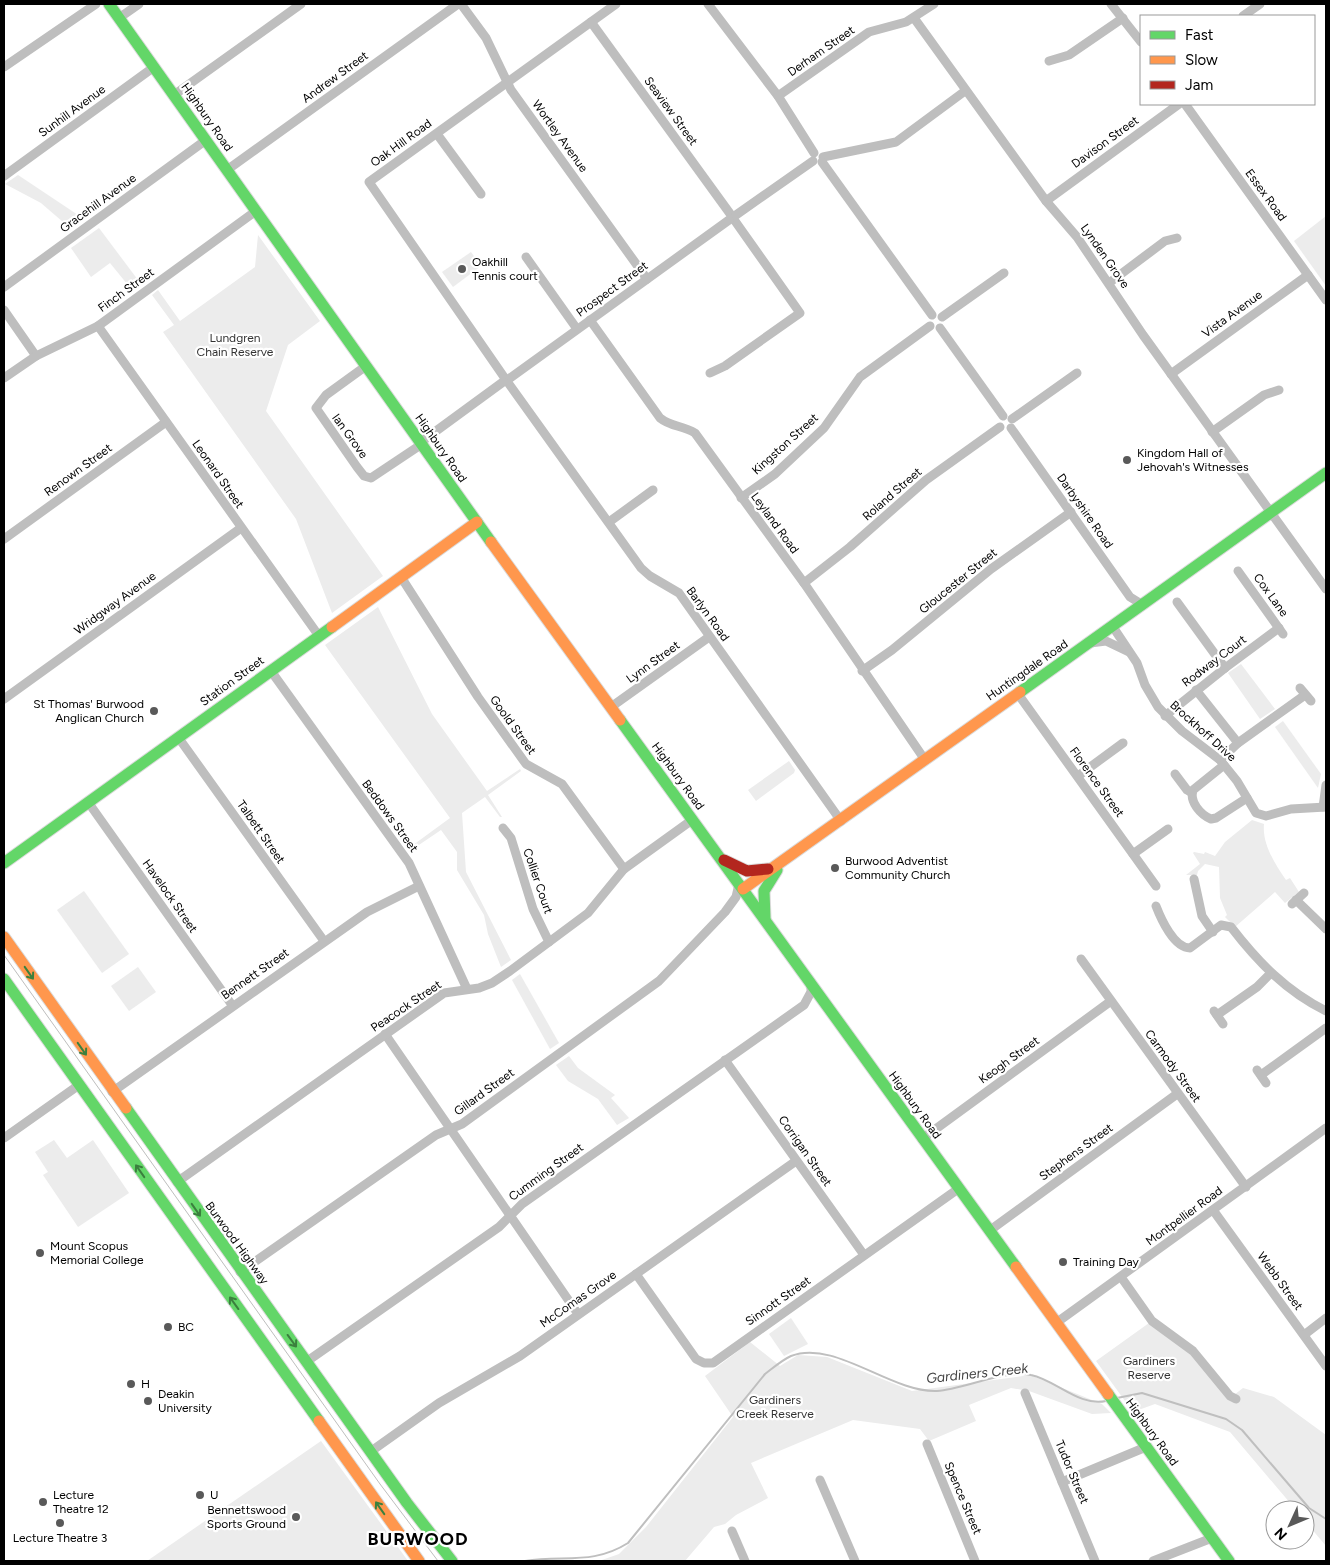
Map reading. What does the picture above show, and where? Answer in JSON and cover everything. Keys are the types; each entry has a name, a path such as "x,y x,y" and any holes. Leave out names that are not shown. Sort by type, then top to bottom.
{"main road":[{"name":"Highbury Road","path":"109,4 477,522 1229,1561"},
{"name":"Huntingdale Road","path":"741,887 787,859 841,821 1326,473"},
{"name":"Station Street","path":"4,863 477,522"},
{"path":"718,856 746,871 763,871 787,859"},
{"path":"766,920 763,898 765,887 787,859"},
{"name":"Burwood Highway","path":"4,937 240,1272 407,1504 452,1561"},
{"path":"4,980 419,1561"},
{"path":"47,1040 51,1028 62,1020"},
{"path":"324,1428 344,1415"}],"street":[{"path":"4,67 96,4"},
{"path":"119,18 139,4"},
{"path":"174,95 301,4"},
{"name":"Wortley Avenue","path":"460,4 486,38 508,82 647,279"},
{"name":"Andrew Street","path":"227,170 460,4"},
{"name":"Oak Hill Road","path":"507,380 369,182 616,4"},
{"path":"708,4 778,96 818,158 932,315"},
{"name":"Derham Street","path":"778,96 869,32 914,18 934,4"},
{"path":"1111,4 1140,41"},
{"path":"1244,15 1260,4"},
{"name":"Lynden Grove","path":"914,18 1046,201 1077,237 1212,432 1272,512 1326,589"},
{"path":"1049,60 1069,55 1124,18"},
{"name":"Seaview Street","path":"591,22 800,313 725,366 710,373"},
{"name":"Sunhill Avenue","path":"4,176 154,67"},
{"name":"Prospect Street","path":"421,443 577,329 818,158 896,142 965,91"},
{"name":"Davison Street","path":"1046,201 1178,105"},
{"name":"Essex Road","path":"1186,105 1326,300"},
{"path":"436,134 481,194"},
{"name":"Gracehill Avenue","path":"4,286 206,140"},
{"name":"Finch Street","path":"4,378 36,356 98,326 256,211"},
{"path":"1109,283 1165,241 1177,238"},
{"path":"526,258 577,329"},
{"path":"942,317 1004,274"},
{"name":"Vista Avenue","path":"1171,374 1308,275"},
{"path":"4,310 36,356"},
{"path":"932,315 939,314 942,317"},
{"path":"932,315 929,319 930,326 934,329 940,328 943,324 942,317"},
{"name":"Leyland Road","path":"590,320 660,418 668,424 684,426 696,433 804,583 925,760"},
{"name":"Leonard Street","path":"98,326 319,636"},
{"name":"Kingston Street","path":"741,498 774,474 824,428 860,377 930,326"},
{"name":"Darbyshire Road","path":"940,328 1008,421 1130,597 1143,605"},
{"name":"Ian Grove","path":"366,366 326,395 316,408 357,468 364,476 371,478 421,443"},
{"path":"1008,421 1077,373"},
{"name":"Barlyn Road","path":"507,380 641,568 650,576 679,593 841,821"},
{"path":"1212,432 1264,395 1279,390"},
{"name":"Roland Street","path":"804,583 850,547 926,480 1000,427 1004,430 1008,421"},
{"name":"Renown Street","path":"4,539 166,422"},
{"path":"609,522 653,490"},
{"name":"Gloucester Street","path":"862,670 905,640 991,569 1071,512"},
{"name":"Wridgway Avenue","path":"4,699 241,528"},
{"name":"Cox Lane","path":"1238,571 1281,631"},
{"name":"Goold Street","path":"401,578 478,697 526,764 562,784 624,869"},
{"path":"1176,603 1225,668"},
{"name":"Brockhoff Drive","path":"1113,627 1131,654 1148,691 1165,716 1222,763 1237,781 1256,813 1266,816 1291,808 1324,807"},
{"name":"Rodway Court","path":"1165,716 1225,668 1281,631"},
{"name":"Lynn Street","path":"611,707 709,637"},
{"path":"1089,643 1106,641 1131,654"},
{"name":"Beddows Street","path":"270,671 403,854 467,989"},
{"path":"1196,690 1238,744"},
{"name":"Florence Street","path":"1018,694 1156,886"},
{"path":"1247,798 1211,819 1201,813 1192,800 1192,793 1238,744 1305,695"},
{"name":"Talbett Street","path":"178,737 324,941"},
{"path":"1078,776 1123,743"},
{"path":"1175,774 1192,793"},
{"path":"1324,807 1326,785"},
{"name":"Havelock Street","path":"88,802 232,1005"},
{"name":"Peacock Street","path":"177,1182 444,993 479,988 492,983 588,913 624,869 692,820"},
{"name":"Collier Court","path":"503,828 511,838 533,909 549,942"},
{"path":"1133,854 1168,829"},
{"path":"1194,879 1202,916 1213,932"},
{"name":"Bennett Street","path":"112,1092 232,1005 366,912 419,886"},
{"name":"Gillard Street","path":"240,1272 436,1135 462,1124 659,981 725,912 741,887"},
{"path":"1304,893 1294,902 1326,929"},
{"name":"Gillard Street","path":"725,912 738,903 752,902"},
{"path":"1156,905 1160,918 1179,944 1185,948 1190,948 1221,926 1231,927 1270,974 1292,991 1326,1011"},
{"name":"Carmody Street","path":"1081,959 1246,1187"},
{"path":"1224,1024 1216,1013 1257,987 1270,974"},
{"path":"804,1006 812,992 810,984"},
{"name":"Keogh Street","path":"922,1139 1111,1001"},
{"path":"804,1006 817,1003 827,1007"},
{"name":"Cumming Street","path":"306,1362 499,1226 510,1215 725,1060 804,1006"},
{"path":"1262,1076 1326,1028"},
{"path":"385,1034 578,1314"},
{"name":"Corrigan Street","path":"725,1060 864,1255"},
{"path":"4,1138 79,1085"},
{"name":"Stephens Street","path":"989,1231 1177,1094"},
{"name":"Montpellier Road","path":"1056,1323 1326,1128"},
{"name":"McComas Grove","path":"370,1452 439,1403 520,1356 796,1161"},
{"name":"Sinnott Street","path":"636,1274 696,1358 704,1363 713,1363 958,1189"},
{"name":"Webb Street","path":"1214,1210 1326,1366"},
{"path":"1120,1277 1152,1321 1193,1351 1230,1396 1236,1399"},
{"path":"1304,1335 1326,1318"},
{"name":"Tudor Street","path":"1025,1393 1095,1561"},
{"name":"Spence Street","path":"927,1444 975,1561"},
{"path":"1062,1482 1146,1447"},
{"path":"820,1480 855,1561"},
{"path":"732,1531 744,1561"},
{"path":"1152,1561 1212,1538"}],"green space":[{"path":"18,175 84,219 70,228 41,203 5,184"},
{"path":"1326,216 1326,286 1294,241"},
{"path":"99,228 141,284 132,290 110,263 91,277 71,248"},
{"name":"Lundgren Chain Reserve","path":"258,235 320,321 288,345 266,411 383,576 332,613 296,519 163,332 174,325 152,295 158,290 180,321 255,267"},
{"name":"Oakhill Tennis court","path":"471,252 481,266 453,287 442,272"},
{"path":"378,607 432,714 487,791 520,769 521,771 488,795 502,817 500,817 485,797 462,813 466,872 511,960 501,967 488,934 484,915 457,870 457,852 441,830 410,851 409,848 450,818 325,645"},
{"path":"1241,664 1275,709 1260,719 1228,673"},
{"path":"1283,721 1321,774 1318,788 1275,727"},
{"path":"789,761 795,770 794,773 756,801 748,790"},
{"path":"1252,820 1264,824 1265,839 1274,861 1286,880 1290,878 1299,892 1285,903 1275,892 1235,927 1225,917 1227,915 1220,898 1219,867 1205,864 1198,871 1197,875 1186,875 1200,864 1194,852 1204,854 1205,852 1215,856 1225,842"},
{"path":"84,891 129,954 102,973 57,910"},
{"path":"138,967 156,992 129,1011 111,986"},
{"path":"520,974 559,1043 550,1049 512,980"},
{"path":"569,1056 578,1068 615,1095 611,1098 629,1118 617,1125 598,1099 568,1081 556,1065"},
{"path":"54,1140 67,1158 93,1140 129,1193 78,1227 43,1175 48,1172 35,1152"},
{"path":"791,1318 808,1344 784,1356 769,1334"},
{"name":"Gardiners Reserve","path":"1149,1323 1187,1349 1230,1398 1243,1388 1274,1397 1326,1435 1326,1546 1315,1533 1315,1500 1288,1500 1230,1432 1155,1404 1133,1412 1096,1361"},
{"name":"Gardiners Creek Reserve","path":"750,1342 780,1366 798,1355 827,1357 912,1391 1030,1375 1102,1404 1111,1413 1092,1414 1029,1391 1011,1388 969,1405 976,1421 929,1441 920,1429 853,1420 751,1463 768,1498 736,1515 725,1524 714,1527 685,1561 599,1561 619,1554 646,1527 733,1417 705,1376"},
{"path":"321,1441 408,1561 147,1561"}],"waterway":[{"name":"Gardiners Creek","path":"525,1561 591,1557 615,1550 628,1543 765,1374 791,1356 808,1353 826,1355 844,1360 901,1384 937,1391 997,1377 1021,1374 1031,1375 1077,1397 1096,1402 1106,1401"},
{"name":"Gardiners Creek","path":"1117,1398 1142,1393 1226,1419 1242,1430 1309,1508 1326,1519"}],"tram line":[{"path":"4,955 380,1484 438,1561"}],"traffic: fast":[{"path":"109,4 491,542"},
{"path":"1020,692 1326,473"},
{"path":"4,863 332,627"},
{"path":"620,720 1016,1267"},
{"path":"765,918 764,891 777,870"},
{"path":"4,979 319,1421"},
{"path":"126,1108 407,1503 452,1561"},
{"path":"1108,1394 1229,1561"}],"traffic: slow":[{"path":"332,627 477,522"},
{"path":"491,542 620,720"},
{"path":"743,889 1020,692"},
{"path":"4,937 126,1108"},
{"path":"1016,1267 1108,1394"},
{"path":"319,1421 419,1561"}],"traffic: jam":[{"path":"724,860 747,871 768,869"}],"place":[{"name":"Oakhill Tennis court","path":"462,269"},
{"name":"Kingdom Hall of Jehovah's Witnesses","path":"1127,460"},
{"name":"St Thomas' Burwood Anglican Church","path":"154,711"},
{"name":"Burwood Adventist Community Church","path":"835,868"},
{"name":"Mount Scopus Memorial College","path":"40,1253"},
{"name":"Training Day","path":"1063,1262"},
{"name":"BC","path":"168,1327"},
{"name":"H","path":"131,1384"},
{"name":"Deakin University","path":"148,1401"},
{"name":"U","path":"200,1495"},
{"name":"Lecture Theatre 12","path":"43,1502"},
{"name":"Bennettswood Sports Ground","path":"296,1517"},
{"name":"Lecture Theatre 3","path":"60,1523"}],"district":[{"name":"BURWOOD","path":"418,1539"}]}
